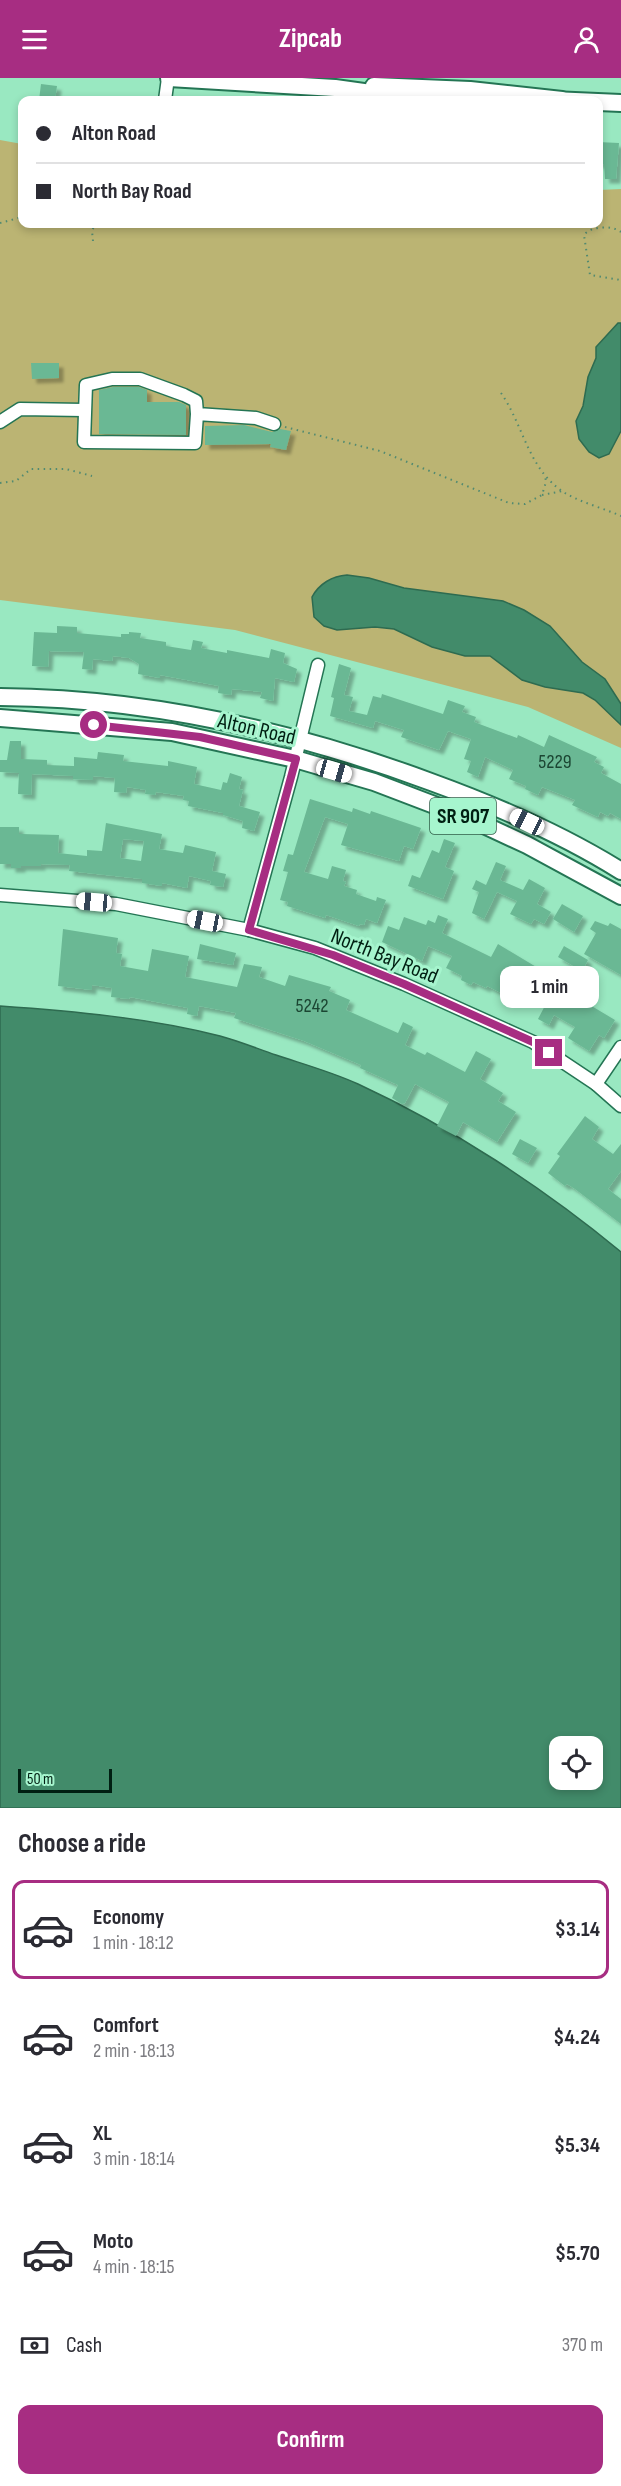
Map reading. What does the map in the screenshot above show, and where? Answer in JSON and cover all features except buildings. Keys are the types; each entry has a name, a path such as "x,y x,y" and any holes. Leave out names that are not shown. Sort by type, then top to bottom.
{"main road":[{"path":"168,78 251,80 392,96"},
{"path":"335,88 471,84 536,96"},
{"path":"603,100 621,100"},
{"name":"Alton Road","path":"0,697 78,700 204,718 301,739 377,762 490,804 621,871"},
{"name":"Alton Road","path":"0,718 172,732 296,759 374,782 471,819 527,845 621,896"}],"street":[{"path":"166,96 168,78"},
{"path":"112,379 140,379 196,401 195,443 84,442 84,410 86,385 112,379"},
{"path":"0,422 20,409 84,410"},
{"path":"197,414 256,418 274,424"},
{"path":"249,930 296,759 318,665"},
{"name":"North Bay Road","path":"0,895 116,904 249,930 315,948 404,984 533,1042 596,1084 621,1106"},
{"path":"596,1084 621,1047"}],"path":[{"path":"0,223 18,218"},
{"path":"621,232 612,227 591,230 584,235 590,275 621,280"},
{"path":"93,228 93,241"},
{"path":"501,393 532,456 545,475 563,491 621,516"},
{"path":"274,424 329,440 362,445 380,451 509,503 525,504 542,495 563,491"},
{"path":"0,483 16,481 31,469 66,469 92,476"},
{"path":"542,495 546,482 545,475"}],"shaded area":[{"path":"0,140 18,143 18,228 603,228 603,190 621,189 621,748 528,707 235,630 0,600"},
{"path":"618,323 621,323 621,431 609,454 599,458 589,452 579,439 576,421 583,406 588,377 596,358 596,347"},
{"path":"347,575 369,578 404,588 503,601 524,610 550,626 582,662 605,679 621,704 621,725 595,700 583,693 545,687 522,680 490,656 465,656 432,647 394,629 375,627 337,630 324,626 314,617 312,597 326,582"},
{"path":"0,1006 111,1016 166,1024 234,1040 338,1076 427,1119 495,1160 560,1205 621,1252 621,1808 0,1808"}],"route":[{"path":"94,725 172,732 296,759 249,930 315,948 404,984 533,1042 549,1053"}]}
